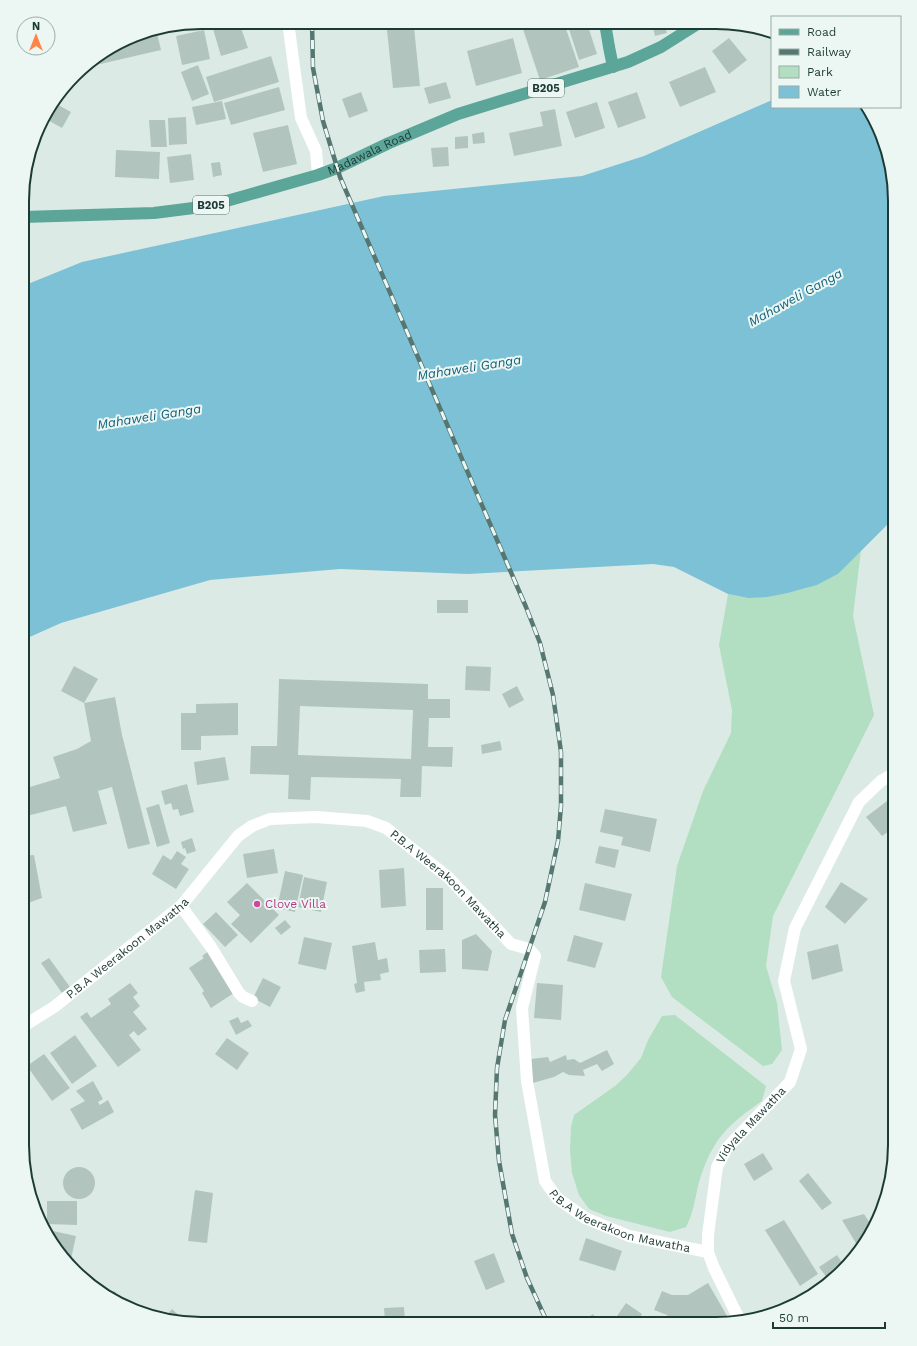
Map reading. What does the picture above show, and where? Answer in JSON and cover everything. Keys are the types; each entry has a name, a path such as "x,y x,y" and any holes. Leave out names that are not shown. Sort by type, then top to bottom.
{"main road":[{"path":"606,29 613,67"},
{"name":"Madawala Road","path":"29,217 154,213 209,206 318,176 389,143 458,114 613,67 650,53 689,29"}],"street":[{"path":"289,29 301,118 316,151 318,176"},
{"name":"Vidyala Mawatha","path":"738,1316 714,1268 708,1252 708,1235 717,1167 727,1148 790,1082 801,1049 784,981 795,928 859,802 881,781 888,777"},
{"name":"P.B.A Weerakoon Mawatha","path":"29,1023 54,1007 181,906 238,836 252,826 270,819 316,817 367,821 386,828 449,878 511,944 529,950 535,956 522,1008 527,1081 544,1180 557,1198 585,1218 629,1236 708,1252"},
{"path":"181,906 211,947 239,993 243,997 252,1001"}],"green space":[{"path":"861,550 853,616 874,715 773,916 766,966 777,1003 782,1050 772,1064 763,1066 672,997 661,977 677,866 703,791 731,733 732,710 719,645 728,594 748,598 788,593 817,585 838,574"},
{"path":"675,1015 766,1086 762,1101 730,1126 715,1144 704,1167 693,1210 686,1227 670,1232 606,1216 589,1209 579,1195 572,1173 570,1150 571,1127 574,1115 615,1086 626,1076 641,1058 648,1040 662,1016"}],"water":[{"name":"Mahaweli Ganga","path":"771,100 771,108 861,108 875,135 885,167 888,190 888,524 838,574 817,585 788,593 767,597 748,598 728,594 674,567 653,564 468,574 340,569 210,580 61,623 29,637 29,284 82,262 384,196 582,176 644,156"}],"building":[{"path":"213,29 241,29 248,48 221,56"},
{"path":"414,29 420,86 393,88 387,30"},
{"path":"523,29 566,29 579,67 540,80"},
{"path":"569,29 589,29 597,54 579,60"},
{"path":"653,29 666,29 667,33 655,36"},
{"path":"204,30 210,59 182,65 176,36"},
{"path":"157,35 161,50 96,65 115,52 135,42"},
{"path":"513,38 522,73 476,86 467,51"},
{"path":"729,38 747,60 729,74 712,51"},
{"path":"271,56 279,82 214,102 206,77"},
{"path":"198,65 209,94 192,101 181,72"},
{"path":"705,67 716,92 680,107 669,82"},
{"path":"446,82 451,98 429,104 424,88"},
{"path":"279,87 285,110 231,125 224,103"},
{"path":"361,92 368,111 349,118 342,99"},
{"path":"637,92 646,118 618,128 608,102"},
{"path":"222,101 226,119 196,125 192,107"},
{"path":"597,102 605,128 575,138 566,112"},
{"path":"58,105 71,112 62,128 49,121"},
{"path":"555,109 562,146 514,156 509,133 543,126 540,112"},
{"path":"186,117 187,144 169,145 168,118"},
{"path":"149,120 165,120 167,147 151,147"},
{"path":"288,125 297,164 263,172 253,133"},
{"path":"484,132 485,143 473,144 472,134"},
{"path":"468,136 468,148 455,149 455,137"},
{"path":"448,147 449,166 433,167 431,148"},
{"path":"116,150 160,152 159,179 115,177"},
{"path":"191,154 194,180 170,183 167,157"},
{"path":"220,162 222,175 213,177 211,163"},
{"path":"437,600 468,600 468,613 437,613"},
{"path":"74,666 98,679 84,703 61,691"},
{"path":"466,666 491,667 490,691 465,690"},
{"path":"279,679 428,684 428,699 450,699 450,718 429,718 428,747 453,747 452,767 422,766 421,797 400,797 401,779 311,777 310,800 288,799 289,775 250,774 251,746 277,746","holes":["300,706 413,710 411,759 298,755"]},
{"path":"517,686 524,700 509,708 502,694"},
{"path":"115,697 122,735 150,844 128,849 112,787 98,791 107,824 73,832 66,806 29,815 29,787 60,778 53,757 77,749 91,741 84,703"},
{"path":"238,703 238,735 201,736 201,750 181,750 181,713 196,713 196,704"},
{"path":"500,741 502,750 482,754 481,745"},
{"path":"225,757 229,780 197,785 194,762"},
{"path":"187,784 194,812 180,816 178,809 173,810 171,803 165,805 161,791"},
{"path":"888,800 888,832 882,836 866,817"},
{"path":"159,804 170,843 157,847 146,808"},
{"path":"605,809 657,819 650,852 621,845 623,837 600,832"},
{"path":"192,838 196,851 187,854 185,848 183,849 181,842"},
{"path":"599,846 619,850 615,868 595,863"},
{"path":"274,849 278,873 247,878 243,854"},
{"path":"177,851 186,857 181,864 189,869 176,889 152,874 163,855 171,860"},
{"path":"29,855 34,855 42,898 29,903"},
{"path":"404,868 406,906 381,908 379,870"},
{"path":"285,871 303,875 295,912 277,908"},
{"path":"304,877 327,882 321,912 298,907"},
{"path":"841,882 868,899 845,924 825,907"},
{"path":"247,883 279,915 251,943 231,924 240,915 227,902"},
{"path":"585,883 632,894 625,921 579,910"},
{"path":"426,888 443,888 443,930 426,930"},
{"path":"216,912 238,935 225,947 203,924"},
{"path":"285,920 291,927 281,935 275,928"},
{"path":"476,934 492,951 488,971 462,969 462,940"},
{"path":"574,935 603,943 595,968 567,961"},
{"path":"304,937 332,943 326,970 298,964"},
{"path":"375,942 378,960 387,958 389,972 380,974 381,980 364,982 365,991 356,993 354,984 357,983 352,946"},
{"path":"838,944 843,971 812,980 807,952"},
{"path":"445,949 446,972 420,973 419,950"},
{"path":"210,950 237,991 211,1008 202,993 204,991 189,968 204,958 202,956"},
{"path":"49,958 70,987 62,993 41,963"},
{"path":"263,978 281,987 270,1007 253,998"},
{"path":"130,983 138,993 133,997 140,1006 133,1012 147,1029 138,1036 134,1031 129,1035 141,1050 118,1067 80,1017 87,1012 91,1018 111,1004 108,999"},
{"path":"537,983 563,985 561,1020 534,1018"},
{"path":"238,1017 241,1023 248,1020 252,1026 236,1035 229,1021"},
{"path":"75,1035 97,1066 72,1084 50,1053"},
{"path":"227,1038 249,1053 237,1070 215,1054"},
{"path":"607,1050 614,1064 602,1071 597,1064 583,1070 585,1076 569,1075 563,1072 554,1077 533,1083 531,1059 548,1057 550,1062 566,1055 567,1060 574,1059 580,1063"},
{"path":"44,1054 70,1088 52,1101 29,1069 29,1065"},
{"path":"93,1081 103,1099 98,1102 100,1105 108,1100 114,1112 82,1130 70,1109 85,1101 76,1091"},
{"path":"763,1153 773,1169 754,1181 744,1164"},
{"path":"76,1167 82,1167 92,1174 95,1183 94,1189 88,1196 82,1199 76,1199 66,1192 63,1186 63,1180 70,1170"},
{"path":"808,1173 832,1203 822,1210 799,1181"},
{"path":"195,1190 213,1193 207,1243 188,1241"},
{"path":"47,1201 77,1201 77,1225 49,1224 47,1221"},
{"path":"864,1214 869,1222 857,1244 842,1220"},
{"path":"784,1220 818,1274 800,1286 765,1230"},
{"path":"53,1232 76,1236 71,1257 58,1241"},
{"path":"586,1238 622,1251 615,1271 579,1260"},
{"path":"494,1253 505,1282 486,1290 474,1261"},
{"path":"837,1255 842,1262 826,1277 819,1267"},
{"path":"708,1283 728,1317 667,1317 667,1315 654,1310 662,1291 672,1295 688,1295"},
{"path":"107,1289 116,1292 115,1294"},
{"path":"626,1303 642,1314 640,1317 616,1317"},
{"path":"404,1307 405,1317 385,1317 384,1308"},
{"path":"172,1309 180,1316 178,1316 167,1314"}],"railway":[{"path":"312,29 313,68 323,121 340,177 526,607 540,643 553,695 561,752 561,806 558,841 545,902 505,1020 497,1068 495,1115 499,1161 512,1234 527,1278 545,1317"}],"place":[{"name":"Clove Villa","path":"257,904"}]}
